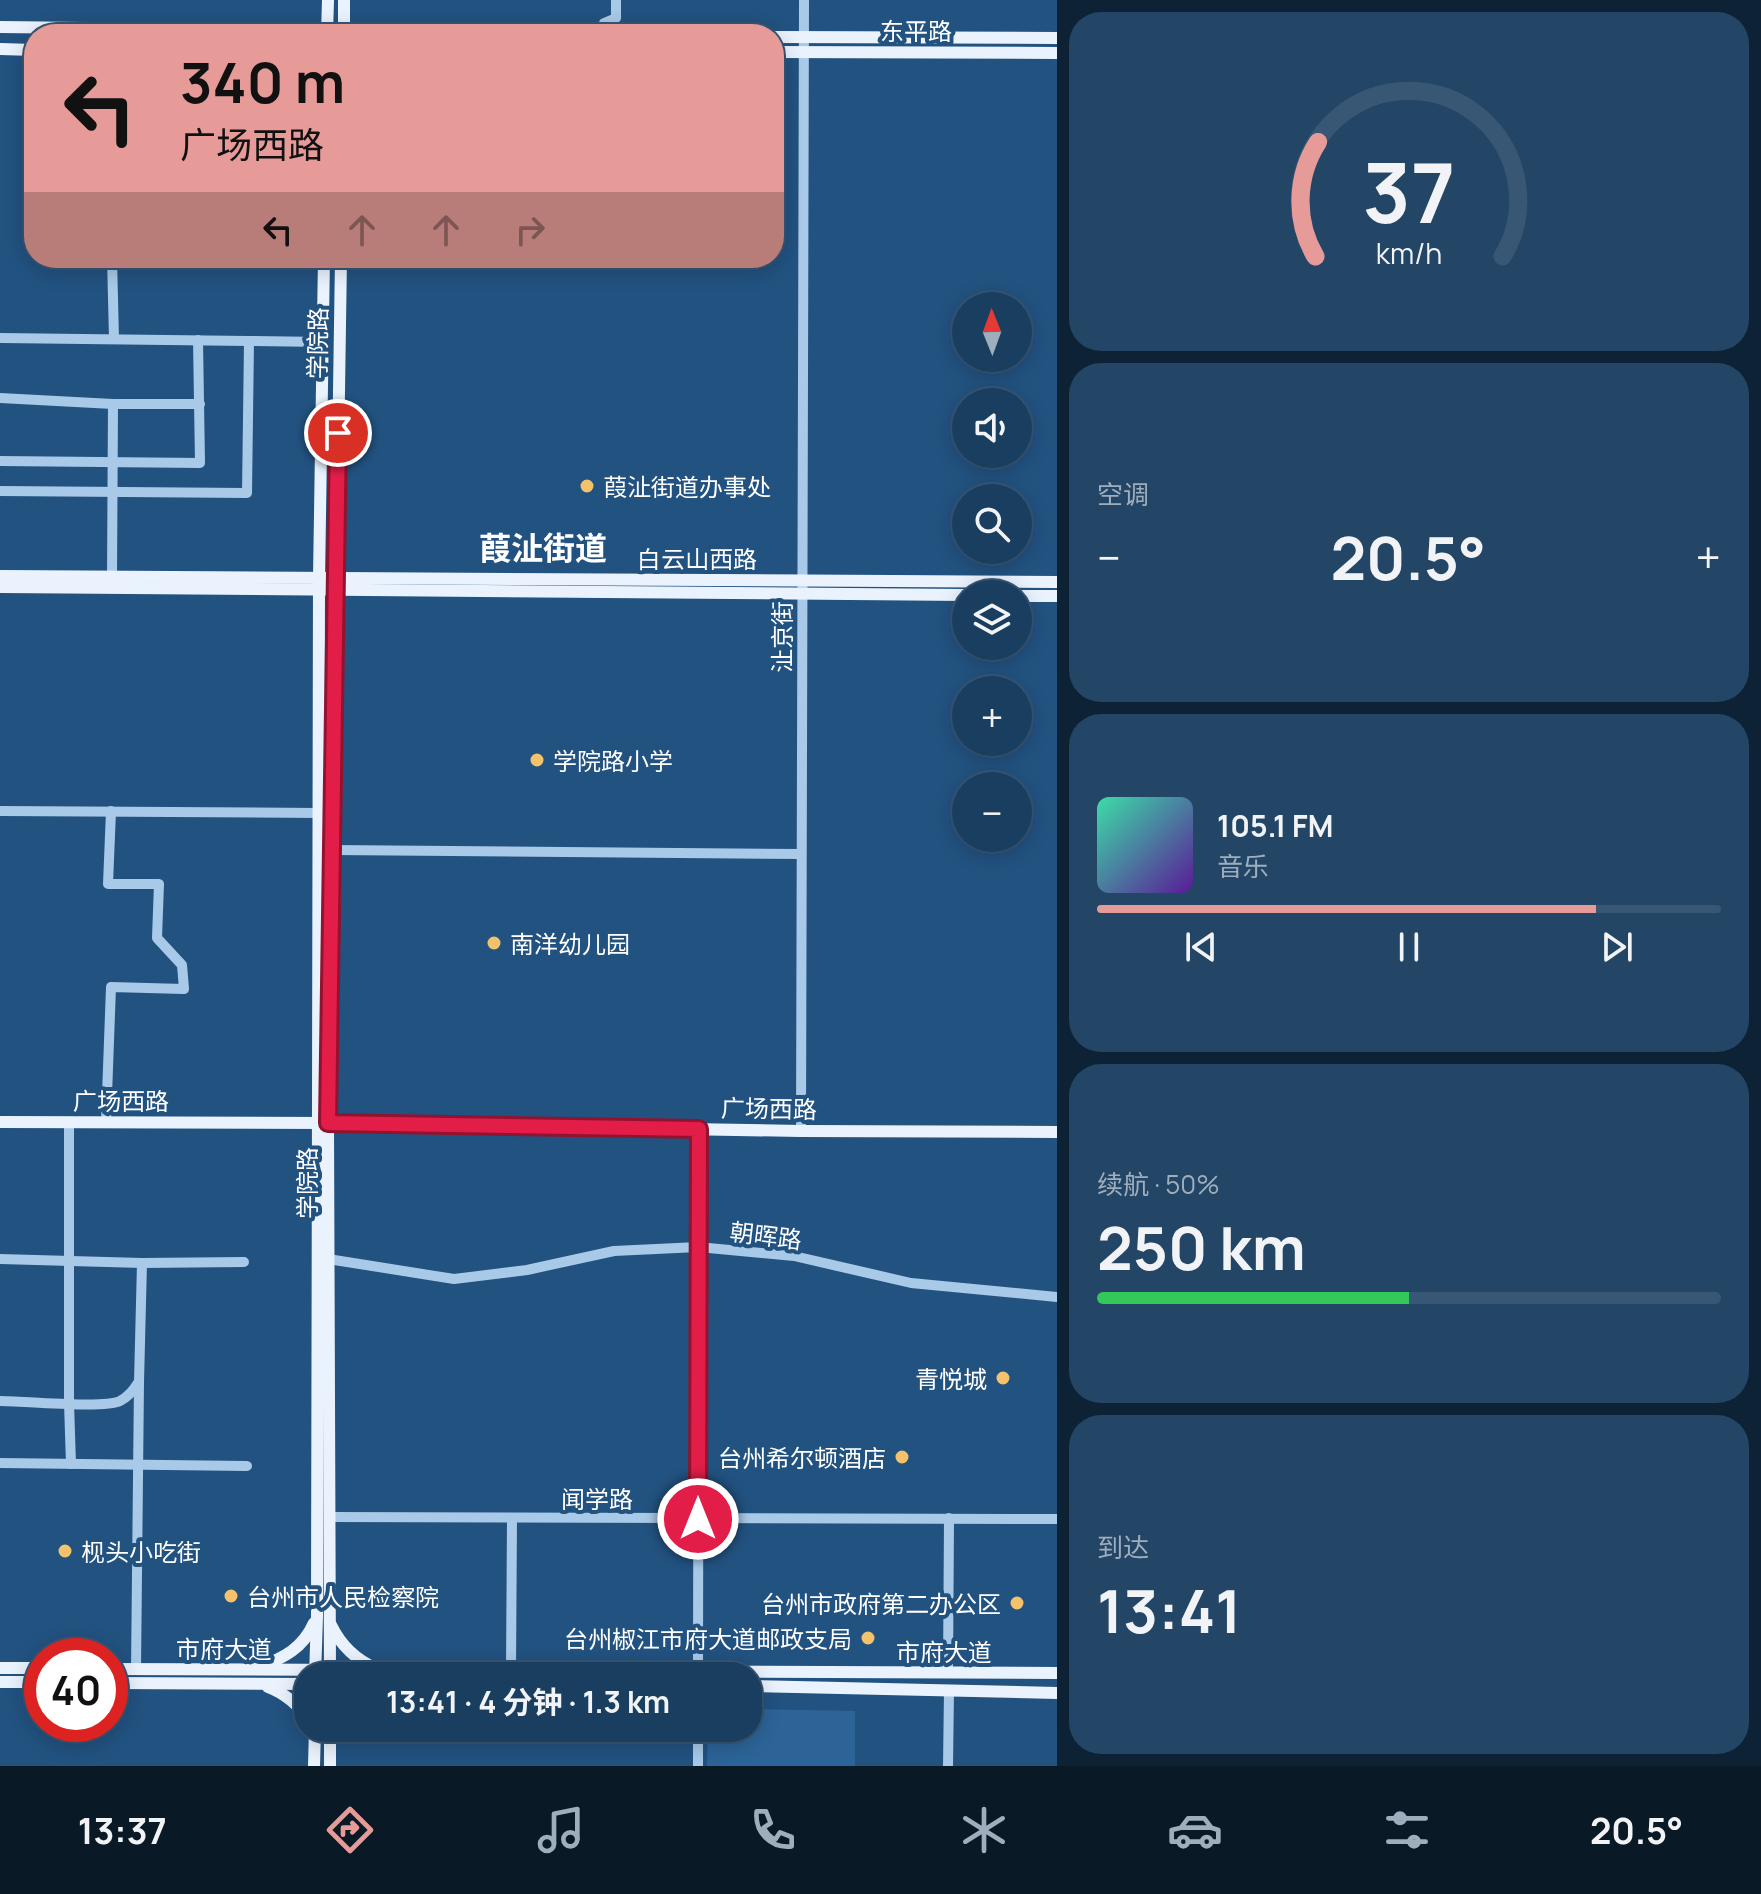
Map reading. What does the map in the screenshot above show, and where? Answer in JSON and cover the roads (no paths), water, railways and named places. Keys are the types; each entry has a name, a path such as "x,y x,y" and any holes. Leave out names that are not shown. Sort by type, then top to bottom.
{"main road":[{"path":"327,24 328,0"},
{"path":"344,0 344,24"},
{"path":"0,27 24,27"},
{"name":"东平路","path":"784,37 1057,38"},
{"path":"0,49 24,50"},
{"name":"东平路","path":"784,52 1057,53"},
{"name":"学院路","path":"324,268 318,813 323,1619 329,1662"},
{"name":"学院路","path":"317,1662 323,1619 329,1517 328,1259 322,1123 332,850 341,268"},
{"name":"白云山西路","path":"0,576 319,584"},
{"name":"白云山西路","path":"0,587 1057,582"},
{"name":"白云山西路","path":"336,584 801,595 952,595"},
{"path":"1032,596 1057,596"},
{"name":"广场西路","path":"0,1122 1057,1132"},
{"path":"253,1670 296,1650 323,1619 346,1648 363,1662"},
{"path":"0,1668 24,1668"},
{"name":"市府大道","path":"128,1669 294,1672"},
{"name":"市府大道","path":"762,1672 1057,1673"},
{"path":"0,1682 24,1682"},
{"name":"市府大道","path":"128,1683 294,1684"},
{"path":"261,1684 294,1702"},
{"name":"市府大道","path":"762,1686 1057,1693"},
{"path":"314,1766 315,1742"},
{"path":"330,1766 331,1742"}],"street":[{"path":"604,24 616,18 616,0"},
{"name":"沚京街","path":"801,1131 804,0"},
{"path":"112,268 114,339"},
{"path":"0,338 323,342"},
{"path":"0,461 200,463 198,340"},
{"path":"0,491 247,493 249,341"},
{"path":"0,398 113,404 200,404"},
{"path":"112,577 113,404"},
{"path":"0,811 318,813"},
{"path":"106,1122 111,987 184,989 182,965 157,938 159,884 108,884 111,811"},
{"path":"332,850 801,854"},
{"path":"69,1122 71,1464"},
{"path":"698,1662 699,1129"},
{"name":"朝晖路","path":"328,1259 454,1279 527,1270 614,1251 698,1247 794,1256 911,1283 1057,1297"},
{"path":"0,1259 244,1262"},
{"path":"136,1669 142,1263"},
{"path":"0,1401 118,1403 139,1382"},
{"path":"0,1463 247,1466"},
{"name":"闻学路","path":"329,1517 1057,1519"},
{"path":"511,1662 512,1518"},
{"path":"948,1673 949,1518"},
{"path":"948,1766 949,1690"},
{"path":"698,1742 698,1766"}],"place":[{"name":"葭沚街道办事处","path":"587,486"},
{"name":"学院路小学","path":"537,760"},
{"name":"南洋幼儿园","path":"494,943"},
{"name":"青悦城","path":"1003,1378"},
{"name":"台州希尔顿酒店","path":"902,1457"},
{"name":"枧头小吃街","path":"65,1551"},
{"name":"台州市人民检察院","path":"231,1596"},
{"name":"台州市政府第二办公区","path":"1017,1603"},
{"name":"台州椒江市府大道邮政支局","path":"868,1638"}],"district":[{"name":"葭沚街道","path":"543,548"}]}
